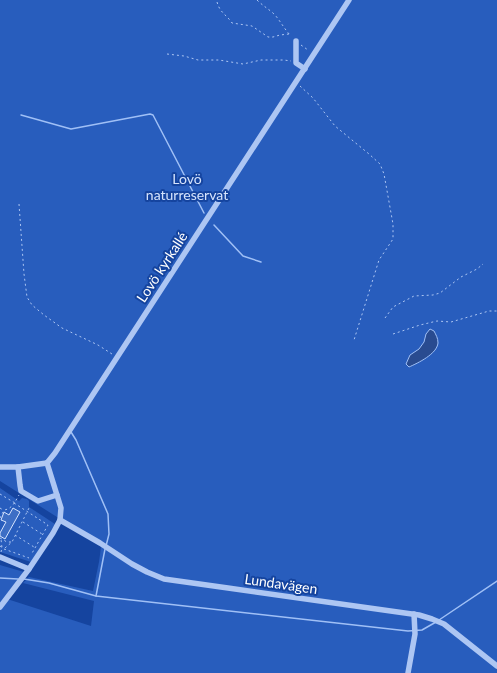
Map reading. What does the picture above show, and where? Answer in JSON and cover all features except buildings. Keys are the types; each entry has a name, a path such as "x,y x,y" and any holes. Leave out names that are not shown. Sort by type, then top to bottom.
{"street":[{"name":"Lovö kyrkallé","path":"47,463 296,84 349,0"},
{"path":"296,41 296,63 305,69"},
{"path":"0,467 18,467 47,463 61,508 60,520 53,534 0,607"},
{"path":"18,467 21,491 38,501 57,495"},
{"name":"Lundavägen","path":"60,520 147,572 164,578 244,591 414,614 432,618 444,624 497,666"},
{"path":"1,551 29,569"},
{"path":"408,673 415,634 414,614"}],"path":[{"path":"257,0 262,6 269,9 296,41 314,54"},
{"path":"217,2 218,7 232,23 252,26 268,37 273,38 280,35 289,34"},
{"path":"167,54 184,56 198,60 219,60 243,64 261,60 290,60 296,63"},
{"path":"296,84 304,89 313,98 335,126 380,164 384,174 393,224 393,239 378,260 354,340"},
{"path":"19,204 24,274 27,297 32,305 62,328 117,357"},
{"path":"385,318 393,307 414,296 433,295 440,292 460,277 478,269 483,264"},
{"path":"393,334 437,321 451,322 489,311 497,311"},
{"path":"0,508 4,510 12,507 21,491"},
{"path":"0,494 48,525 29,558 1,551"},
{"path":"1,551 12,542 30,506"},
{"path":"0,518 4,510"},
{"path":"22,522 42,535"},
{"path":"15,535 35,547"},
{"path":"1,538 7,542 12,542"},
{"path":"1,538 1,551"}],"green space":[{"name":"Lovö naturreservat","path":"0,0 497,0 497,673 0,673 0,565 24,572 4,598 91,626 94,601 23,583 29,577 93,591 101,547 0,481"},
{"path":"0,488 19,501 22,498 27,499 29,501 29,507 55,524 31,562 0,552"}],"shaded area":[{"path":"430,329 434,331 437,337 437,347 426,358 409,367 406,364 410,355 419,349"}],"waterway":[{"path":"21,115 71,129 150,114 153,115 204,213"},
{"path":"214,225 243,256 261,262"},
{"path":"71,432 76,440 108,514 109,534 106,546"},
{"path":"96,596 105,549"},
{"path":"0,578 18,579"},
{"path":"24,579 49,583 96,596 408,631 422,630 436,622"},
{"path":"439,620 497,581"}]}
